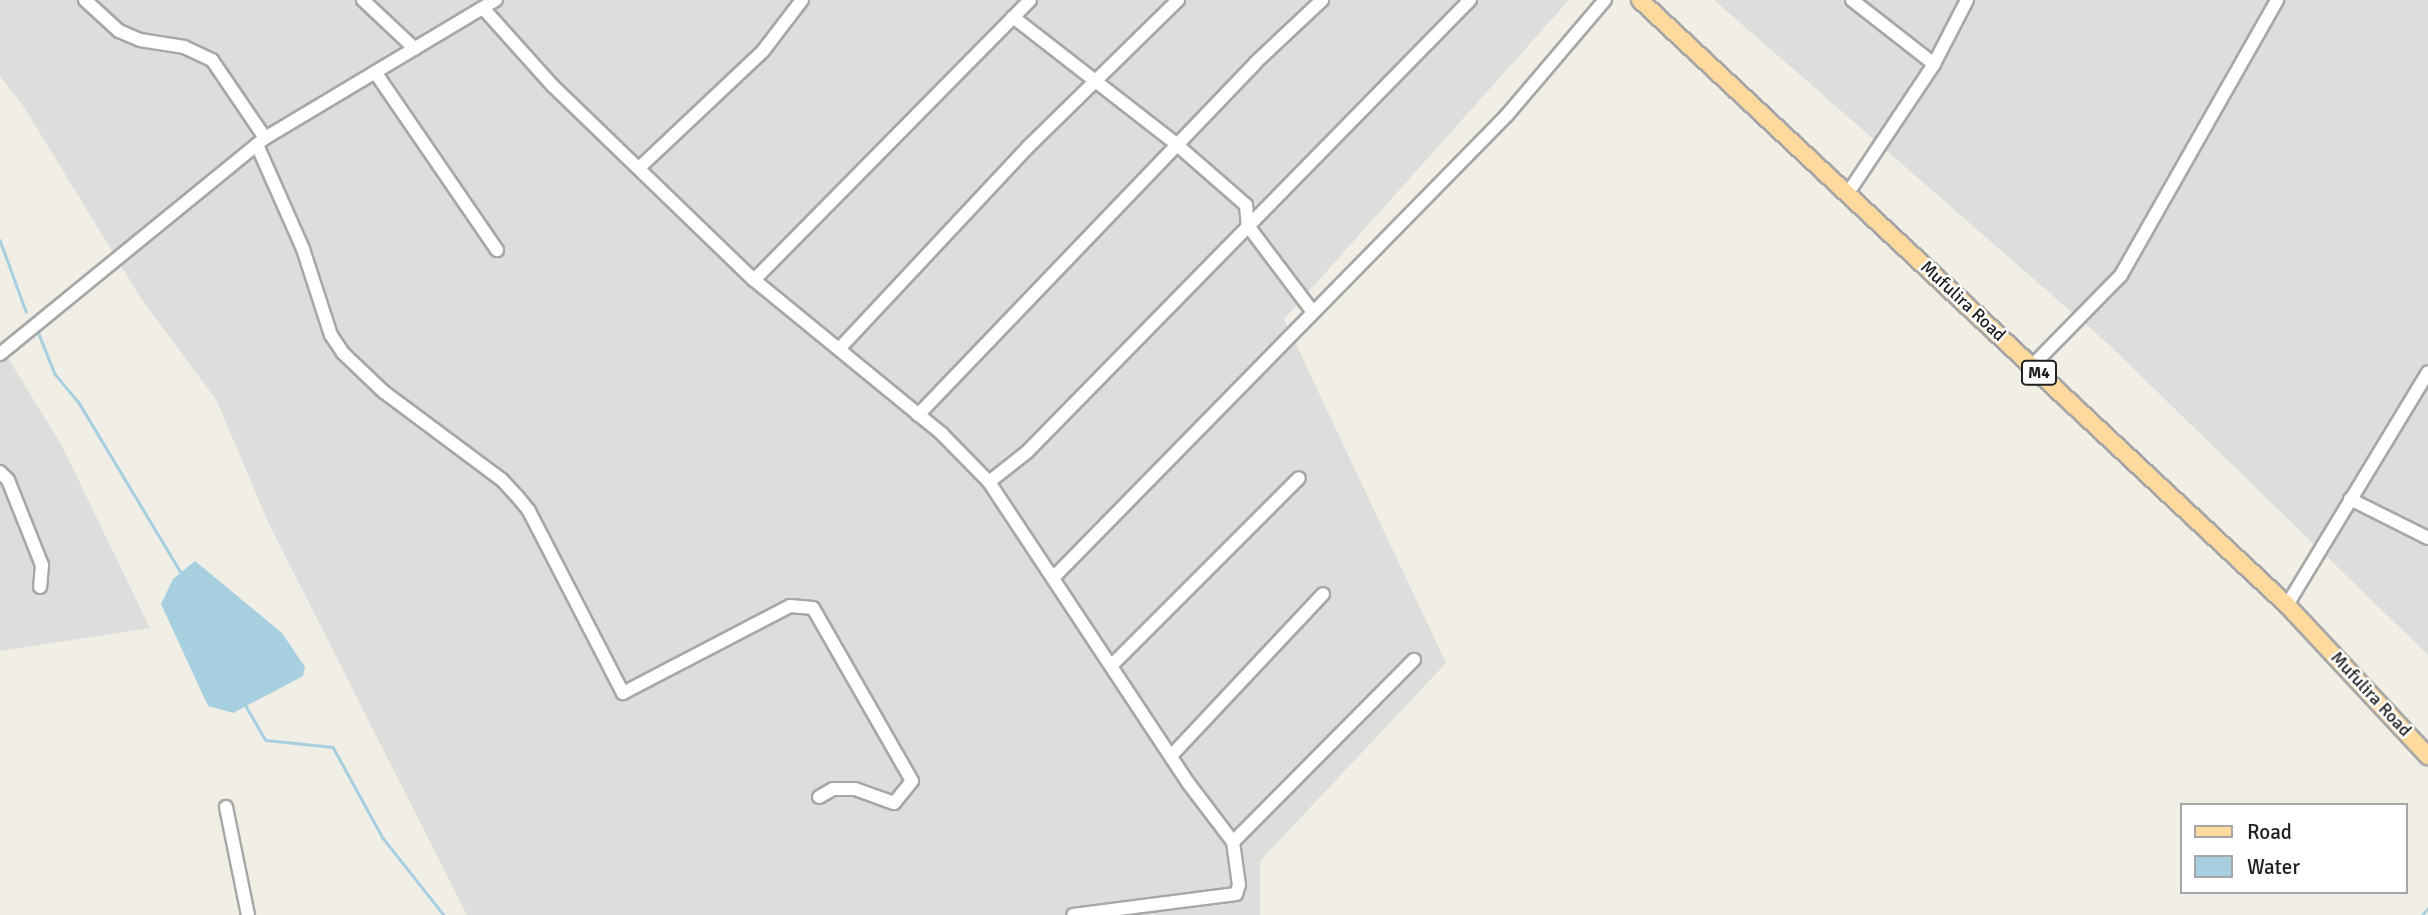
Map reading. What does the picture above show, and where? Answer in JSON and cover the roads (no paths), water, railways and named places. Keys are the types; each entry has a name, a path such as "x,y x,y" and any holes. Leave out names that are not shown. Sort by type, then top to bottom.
{"main road":[{"name":"Mufulira Road","path":"1644,1 2287,606 2428,756"}],"street":[{"path":"85,0 119,31 140,40 184,47 212,60 261,141 303,249 331,335 343,353 384,392 517,496 623,693 676,661 733,638 771,614 799,604 813,608 912,781 894,803 855,789 833,789 819,797"},
{"path":"363,0 415,49"},
{"path":"0,354 261,141 496,0"},
{"path":"639,168 763,51 803,0"},
{"path":"754,280 1030,0"},
{"path":"839,349 1028,147 1178,0"},
{"path":"918,415 1176,144 1322,0"},
{"path":"989,482 1027,453 1470,0"},
{"path":"1053,578 1507,115 1605,0"},
{"path":"1852,0 1934,64"},
{"path":"1848,193 1934,64 1967,0"},
{"path":"2032,366 2121,275 2277,0"},
{"path":"483,8 553,86 754,280 918,415 989,482 1171,756 1233,842 1239,885 1236,894 1073,915"},
{"path":"1013,17 1176,144 1246,205 1248,226 1312,311"},
{"path":"375,72 497,250"},
{"path":"2287,606 2428,372"},
{"path":"0,472 8,480 42,565 40,587"},
{"path":"1112,665 1160,621 1299,478"},
{"path":"2350,499 2428,538"},
{"path":"1171,756 1323,594"},
{"path":"1233,842 1414,660"},
{"path":"226,807 248,915"}],"water":[{"path":"195,561 282,633 305,667 303,676 233,713 208,706 161,604 173,579"}],"waterway":[{"path":"0,240 26,311"},
{"path":"39,334 55,374 78,401 182,574"},
{"path":"246,706 266,740 333,747 383,838 444,915"},
{"path":"2422,915 2428,908"}]}
